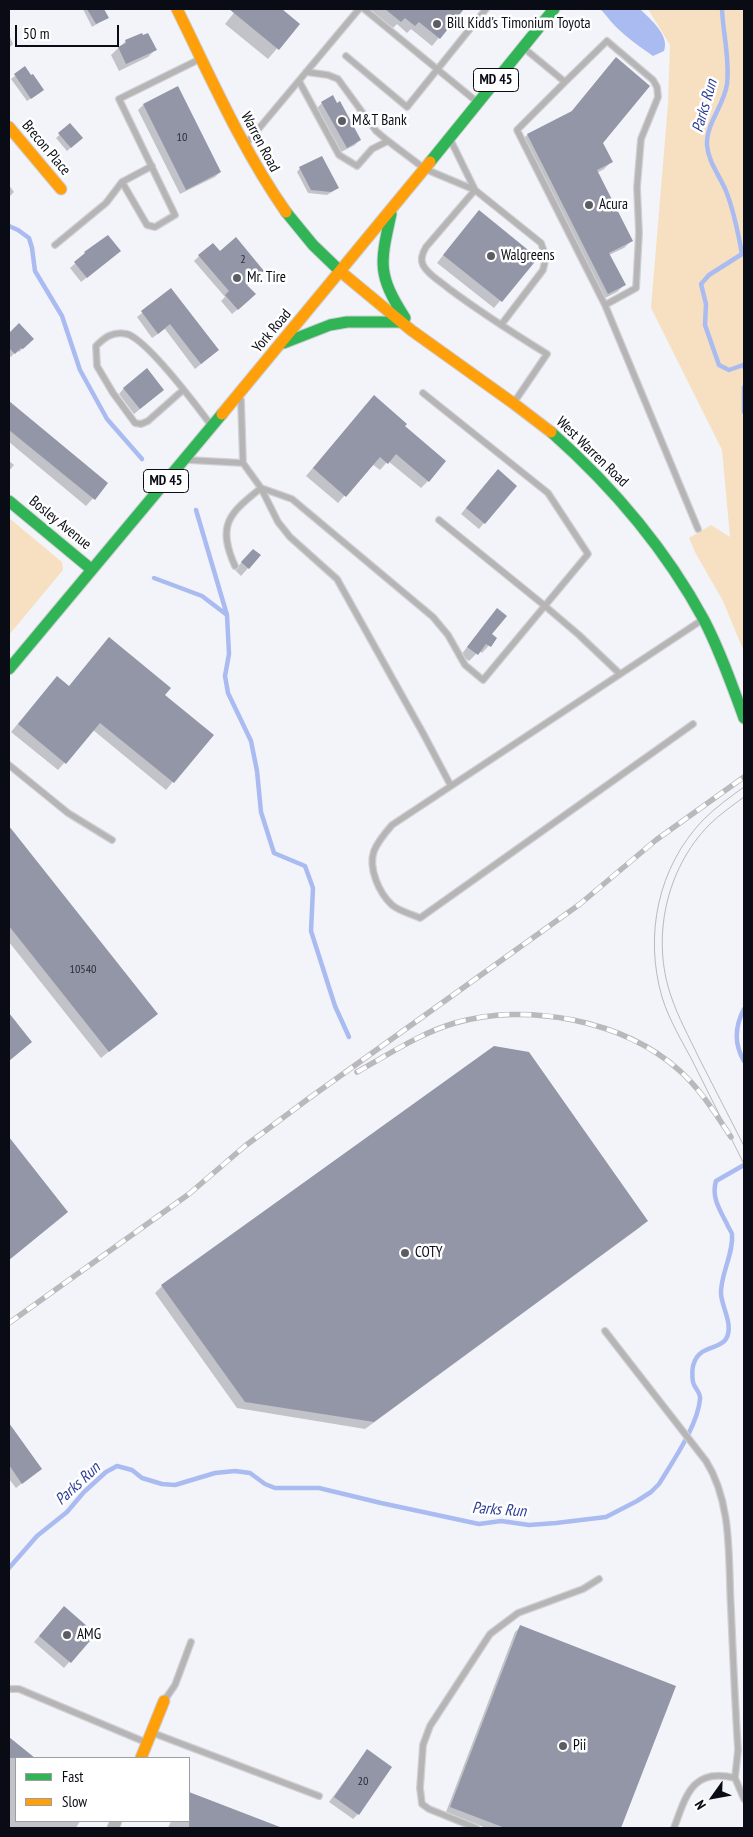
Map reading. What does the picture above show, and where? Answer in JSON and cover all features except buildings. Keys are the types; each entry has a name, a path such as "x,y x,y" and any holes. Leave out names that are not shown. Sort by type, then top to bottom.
{"main road":[{"name":"Warren Road","path":"178,9 244,146 263,180 293,223 342,272"},
{"name":"York Road","path":"9,669 91,568 342,272 554,9"},
{"name":"Brecon Place","path":"9,127 61,189"},
{"path":"391,210 384,252 384,276 389,292 411,330"},
{"name":"West Warren Road","path":"342,272 411,330 514,403 572,452 624,503 665,556 704,619 744,718"},
{"path":"282,344 330,325 347,322 401,322"},
{"name":"Bosley Avenue","path":"9,501 91,568"},
{"path":"141,1757 164,1701"}],"lane":[{"path":"244,146 359,9"},
{"path":"364,9 478,103"},
{"path":"346,56 407,107 486,9"},
{"path":"605,305 636,288 639,233 637,187 641,139 658,97 657,87 653,80 607,41 517,130 605,305 698,529"},
{"path":"523,47 565,82"},
{"path":"122,182 147,225 155,227 175,215 119,98 202,58"},
{"path":"306,72 328,75 338,79 376,131 388,141 425,169 475,190 542,243 546,257 543,270 500,325"},
{"path":"299,81 339,155 347,161 357,166 372,149 388,141"},
{"path":"450,138 475,190"},
{"path":"55,245 106,203 122,182 152,166"},
{"path":"475,190 426,247 423,252 422,261 430,274 500,325 547,354 514,403"},
{"path":"183,390 148,421 141,424 135,423 97,366 96,346 104,337 120,333 129,335 147,348 183,390 212,426"},
{"path":"240,393 244,463 261,488 278,522 290,537 338,579 451,786"},
{"path":"261,488 292,499 433,617 448,635 465,665 483,680 588,554 548,493 423,393"},
{"path":"184,460 244,463"},
{"path":"235,566 227,541 229,520 236,508 261,488"},
{"path":"439,520 545,606 620,674"},
{"path":"693,724 420,918 394,906 378,888 373,853 382,836 392,825 704,619"},
{"path":"9,765 68,813 112,840"},
{"path":"606,1331 697,1450 714,1475 720,1490 727,1529 738,1750 735,1778 744,1799"},
{"path":"476,1828 429,1809 422,1804 420,1788 423,1745 430,1726 490,1634 518,1613 583,1589 598,1579"},
{"path":"164,1701 175,1685 191,1642"},
{"path":"9,1689 19,1689 149,1738 320,1796"},
{"path":"674,1828 684,1801 695,1784 701,1779 715,1774 735,1778"}],"shaded area":[{"path":"648,9 744,9 744,652 723,601 689,538 711,525 730,537 722,450 651,308 668,103 670,45"},
{"path":"9,518 62,562 63,570 9,635"}],"water":[{"path":"600,9 640,9 654,22 662,33 665,45 664,51 653,56 624,34"}],"waterway":[{"name":"Parks Run","path":"722,9 728,75 725,92 709,129 707,145 710,157 731,206 742,254 709,275 701,284 706,304 705,325 719,365 729,370 743,365 744,367"},
{"path":"9,226 29,238 35,271 62,316 80,370 107,419 142,459"},
{"name":"Parks Run","path":"744,387 744,412"},
{"path":"196,510 227,615 229,654 225,676 228,693 251,741 257,771 261,812 274,853 305,866 313,888 311,931 335,1006 349,1037"},
{"path":"154,578 202,596 227,615"},
{"name":"Parks Run","path":"744,1009 737,1028 737,1042 744,1061"},
{"name":"Parks Run","path":"9,1568 37,1536 67,1512 84,1492 106,1472 117,1466 132,1470 142,1478 162,1484 175,1485 215,1473 235,1471 250,1473 265,1484 275,1488 319,1488 479,1524 501,1521 529,1525 606,1517 637,1501 659,1484 684,1443 695,1420 700,1399 692,1377 697,1357 705,1350 719,1345 726,1339 728,1334 729,1328 721,1287 731,1249 732,1234 715,1198 715,1187 716,1181 744,1165"}],"tram line":[{"path":"744,787 718,806 703,820 675,859 659,903 655,926 654,950 662,997 668,1014 744,1164"},
{"path":"744,797 709,825 694,843 682,862 666,905 662,951 665,974 677,1012 744,1146"}],"railway":[{"path":"9,1323 189,1194 245,1146 308,1099 580,904 656,840 744,777"},
{"path":"357,1072 417,1038 455,1023 483,1017 512,1014 573,1020 603,1028 631,1039 657,1053 695,1086 731,1137"}],"traffic: fast":[{"path":"430,162 554,9"},
{"path":"286,212 313,245 341,272"},
{"path":"391,214 383,257 383,268 389,290 405,318"},
{"path":"284,343 330,325 347,322 401,322"},
{"path":"9,669 222,414"},
{"path":"551,432 595,474 636,519 689,593 710,632 726,668 744,718"},
{"path":"9,501 91,569"}],"traffic: slow":[{"path":"177,9 241,138 286,212"},
{"path":"9,127 61,189"},
{"path":"222,414 430,162"},
{"path":"341,272 411,330 551,432"},
{"path":"141,1757 164,1701"}],"place":[{"name":"Bill Kidd's Timonium Toyota","path":"437,24"},
{"name":"M&T Bank","path":"342,121"},
{"name":"Acura","path":"589,205"},
{"name":"Walgreens","path":"491,256"},
{"name":"Mr. Tire","path":"237,278"},
{"name":"COTY","path":"405,1253"},
{"name":"AMG","path":"67,1635"},
{"name":"Pii","path":"563,1746"}]}
